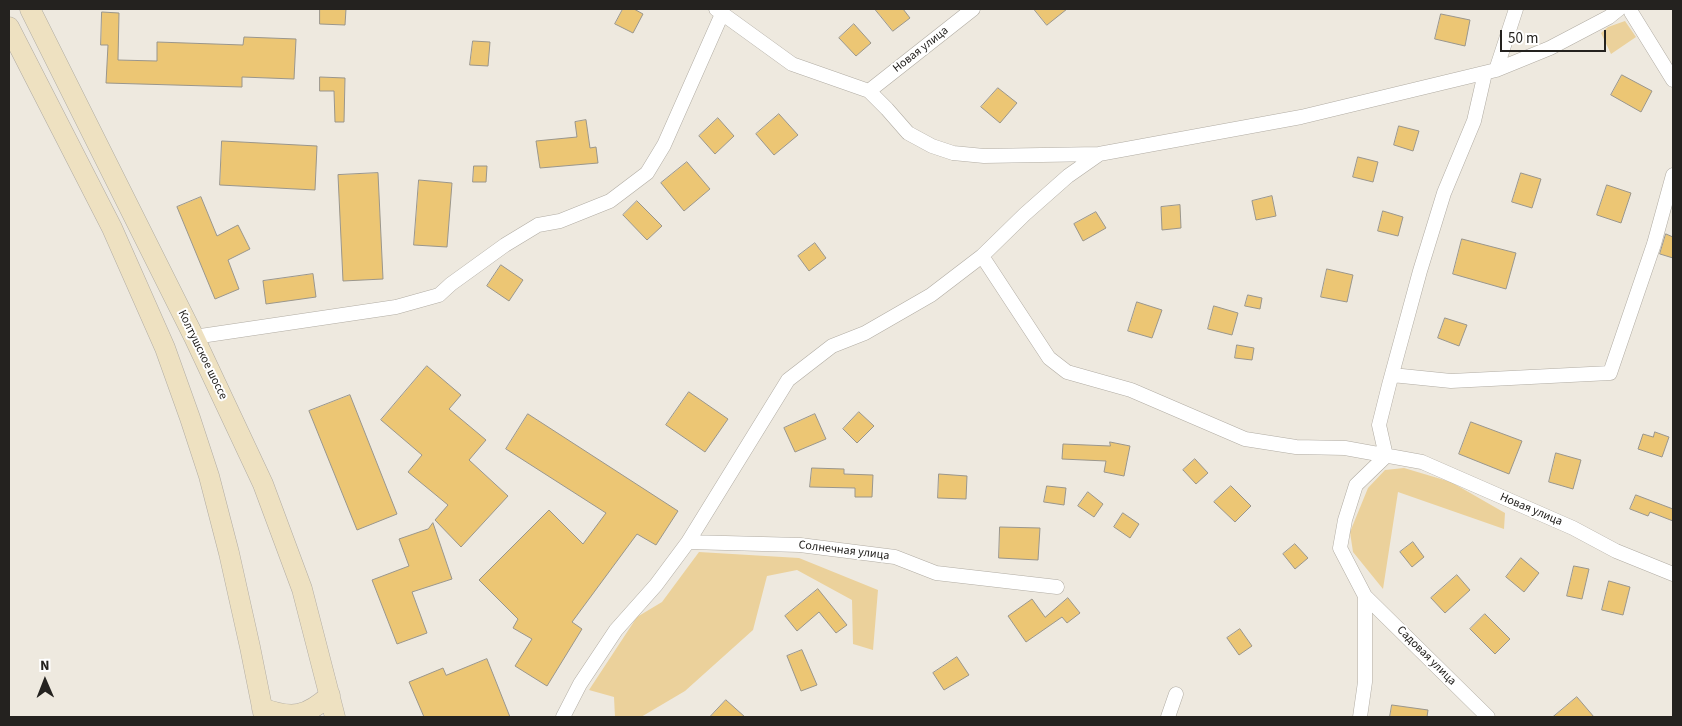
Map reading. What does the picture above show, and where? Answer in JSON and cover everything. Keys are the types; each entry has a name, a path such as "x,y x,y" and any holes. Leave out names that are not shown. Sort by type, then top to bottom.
{"main road":[{"name":"Колтушское шоссе","path":"30,9 194,337 263,484 302,589 335,717"},
{"path":"9,27 112,228 165,348 210,476 232,562 263,712 298,714 316,708 330,696"}],"street":[{"name":"Новая улица","path":"869,91 972,9"},
{"path":"1360,717 1365,682 1364,596 1340,548 1345,520 1356,486 1386,456 1379,425 1426,253 1444,193 1474,121 1491,71 1516,9"},
{"path":"194,337 396,307 439,295 451,284 505,245 538,225 560,220 610,201 646,173 664,145 719,11 792,64 869,91 908,133 932,146 953,153 984,156 1099,154 1301,117 1491,71 1550,48 1624,12 1673,80"},
{"path":"563,717 580,684 616,630 656,585 688,542 788,380 832,346 865,334 922,300 982,256 1068,176 1099,154"},
{"path":"1392,375 1451,381 1610,373 1654,244 1673,174"},
{"name":"Новая улица","path":"982,256 1049,358 1067,372 1131,390 1245,439 1296,447 1345,448 1422,462 1573,528 1616,551 1673,574"},
{"name":"Солнечная улица","path":"688,542 800,545 894,557 936,573 1057,587"},
{"name":"Садовая улица","path":"1364,596 1488,717"},
{"path":"1168,717 1176,694"}],"shaded area":[{"path":"1625,21 1636,37 1611,54 1601,33 1608,27"},
{"path":"1404,468 1451,482 1505,513 1504,529 1398,492 1383,589 1353,552 1350,532 1368,488 1385,470"},
{"path":"699,552 799,558 878,590 873,650 853,644 852,600 797,570 767,576 753,630 685,691 641,717 615,717 614,697 589,690 637,617 662,602"}],"building":[{"path":"320,9 346,9 345,25 320,24"},
{"path":"623,9 634,9 643,14 633,33 615,24"},
{"path":"875,9 903,9 910,18 893,31"},
{"path":"1034,9 1067,9 1047,25"},
{"path":"102,12 119,13 118,60 157,61 157,42 243,45 244,37 296,39 294,79 242,77 242,87 106,83 108,45 101,45"},
{"path":"1441,14 1470,20 1465,46 1435,39"},
{"path":"854,24 871,43 856,56 839,38"},
{"path":"473,41 490,42 488,66 470,65"},
{"path":"1622,75 1652,91 1641,112 1611,95"},
{"path":"320,77 345,78 344,122 335,122 334,91 320,91"},
{"path":"998,88 1017,103 1000,123 981,107"},
{"path":"779,114 798,135 774,155 756,134"},
{"path":"718,118 734,136 715,154 699,136"},
{"path":"586,120 590,148 596,147 598,163 540,168 536,141 577,137 575,122"},
{"path":"1399,126 1419,131 1413,151 1394,145"},
{"path":"222,141 317,146 315,190 220,185"},
{"path":"1358,157 1378,162 1373,182 1353,177"},
{"path":"687,162 710,189 684,211 661,183"},
{"path":"474,166 487,166 486,182 473,182"},
{"path":"378,173 383,279 343,281 338,175"},
{"path":"1521,173 1541,179 1532,208 1512,202"},
{"path":"419,180 452,183 447,247 414,245"},
{"path":"1607,185 1631,193 1621,223 1597,215"},
{"path":"1272,196 1276,216 1256,220 1252,201"},
{"path":"201,197 217,236 238,225 250,249 228,260 239,289 215,299 177,207"},
{"path":"637,201 662,226 647,240 623,215"},
{"path":"1180,205 1181,228 1162,230 1161,207"},
{"path":"1383,211 1403,217 1398,236 1378,231"},
{"path":"1096,212 1106,228 1083,241 1074,224"},
{"path":"1666,234 1673,237 1673,258 1660,254"},
{"path":"1462,239 1516,253 1506,289 1453,274"},
{"path":"815,243 826,258 809,271 798,256"},
{"path":"501,265 523,280 509,301 487,286"},
{"path":"1327,269 1353,275 1347,302 1321,297"},
{"path":"313,274 316,297 266,304 263,281"},
{"path":"1248,295 1262,298 1260,309 1245,306"},
{"path":"1137,302 1162,310 1152,338 1128,331"},
{"path":"1214,306 1238,313 1232,335 1208,329"},
{"path":"1445,318 1467,325 1459,346 1438,338"},
{"path":"1237,345 1254,348 1252,360 1235,358"},
{"path":"427,366 461,395 449,409 486,440 469,460 508,496 461,547 435,520 448,505 408,472 422,455 381,420"},
{"path":"689,392 728,419 705,452 666,425"},
{"path":"350,395 397,514 357,530 309,411"},
{"path":"859,412 874,426 857,443 843,429"},
{"path":"528,414 678,511 656,545 637,534 572,622 582,629 547,686 515,666 532,639 513,628 518,619 479,580 549,510 583,544 606,513 506,449"},
{"path":"815,414 826,439 795,452 784,428"},
{"path":"1471,422 1522,441 1509,474 1459,454"},
{"path":"1655,432 1669,437 1662,457 1638,449 1643,434 1653,437"},
{"path":"1110,442 1130,446 1124,476 1104,472 1106,461 1062,459 1063,444 1110,446"},
{"path":"1556,453 1581,460 1573,489 1549,482"},
{"path":"1195,459 1208,473 1196,484 1183,470"},
{"path":"812,468 844,469 844,474 873,475 872,497 855,497 855,488 810,487"},
{"path":"939,474 967,476 966,499 938,498"},
{"path":"1047,486 1066,488 1064,505 1044,502"},
{"path":"1231,486 1251,506 1235,522 1214,502"},
{"path":"1088,492 1103,504 1094,517 1078,506"},
{"path":"1636,495 1673,509 1673,521 1650,512 1648,516 1630,509"},
{"path":"1123,513 1139,524 1130,538 1114,527"},
{"path":"433,523 452,579 412,592 427,633 397,644 372,580 409,566 399,539 428,529"},
{"path":"1000,527 1040,528 1038,560 999,558"},
{"path":"1413,542 1424,557 1412,567 1400,552"},
{"path":"1295,544 1308,558 1295,569 1283,554"},
{"path":"1521,558 1539,573 1524,592 1506,577"},
{"path":"1574,566 1589,569 1582,599 1567,596"},
{"path":"1457,575 1470,590 1445,613 1431,598"},
{"path":"1609,581 1630,587 1623,615 1602,610"},
{"path":"818,589 847,625 836,633 819,612 797,631 785,616"},
{"path":"1068,598 1080,613 1067,623 1062,617 1026,642 1008,616 1032,599 1045,617"},
{"path":"1485,614 1510,639 1495,654 1470,629"},
{"path":"1240,629 1252,646 1239,655 1227,638"},
{"path":"802,650 817,685 801,691 787,656"},
{"path":"957,657 969,675 944,690 933,673"},
{"path":"487,659 510,717 424,717 409,682 443,668 446,675"},
{"path":"1577,697 1594,717 1553,717"},
{"path":"726,700 745,717 710,717"},
{"path":"1392,705 1428,710 1427,717 1390,717"}]}
